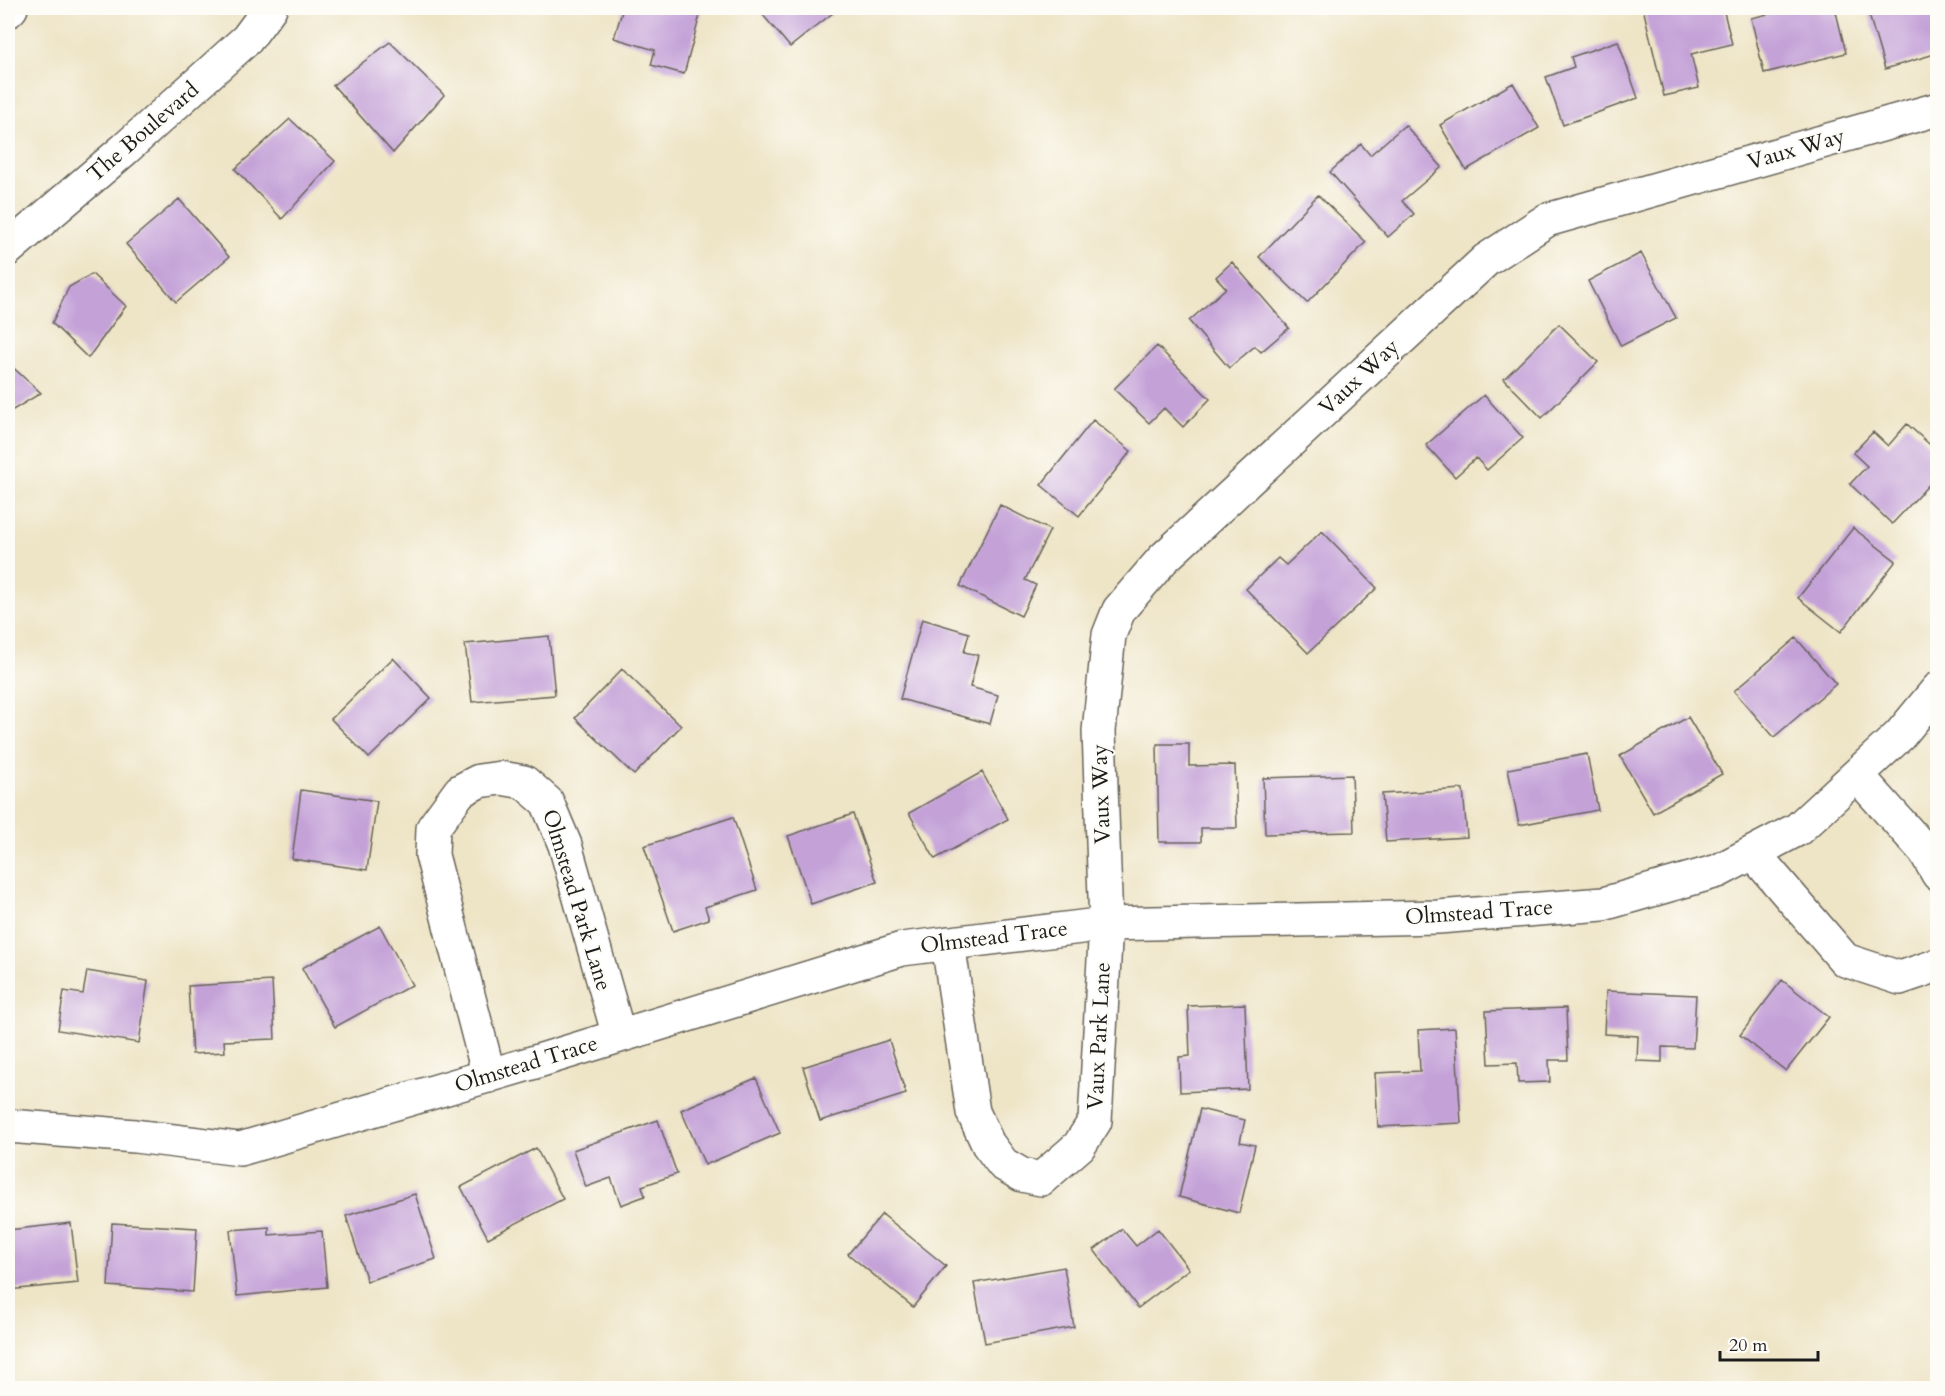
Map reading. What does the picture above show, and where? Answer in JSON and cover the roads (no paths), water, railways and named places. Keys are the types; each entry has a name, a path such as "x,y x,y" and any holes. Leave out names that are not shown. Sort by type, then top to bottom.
{"street":[{"path":"8,11 11,8"},
{"name":"The Boulevard","path":"8,249 125,149 247,39 270,8"},
{"name":"Vaux Way","path":"1106,924 1099,730 1109,635 1119,610 1163,559 1486,260 1547,220 1938,109"},
{"name":"Olmstead Trace","path":"8,1126 135,1136 240,1149 489,1076 902,949 1106,924 1438,917 1603,904 1718,871 1798,830 1900,735 1938,689"},
{"path":"1857,775 1925,851 1938,874"},
{"name":"Olmstead Park Lane","path":"489,1076 432,855 433,828 460,791 478,781 501,778 524,782 547,802 565,845 619,1036"},
{"path":"1753,853 1845,960 1900,978 1938,965"},
{"name":"Vaux Park Lane","path":"948,943 973,1112 988,1144 1004,1164 1022,1175 1041,1179 1079,1146 1095,1121 1106,924"}]}
